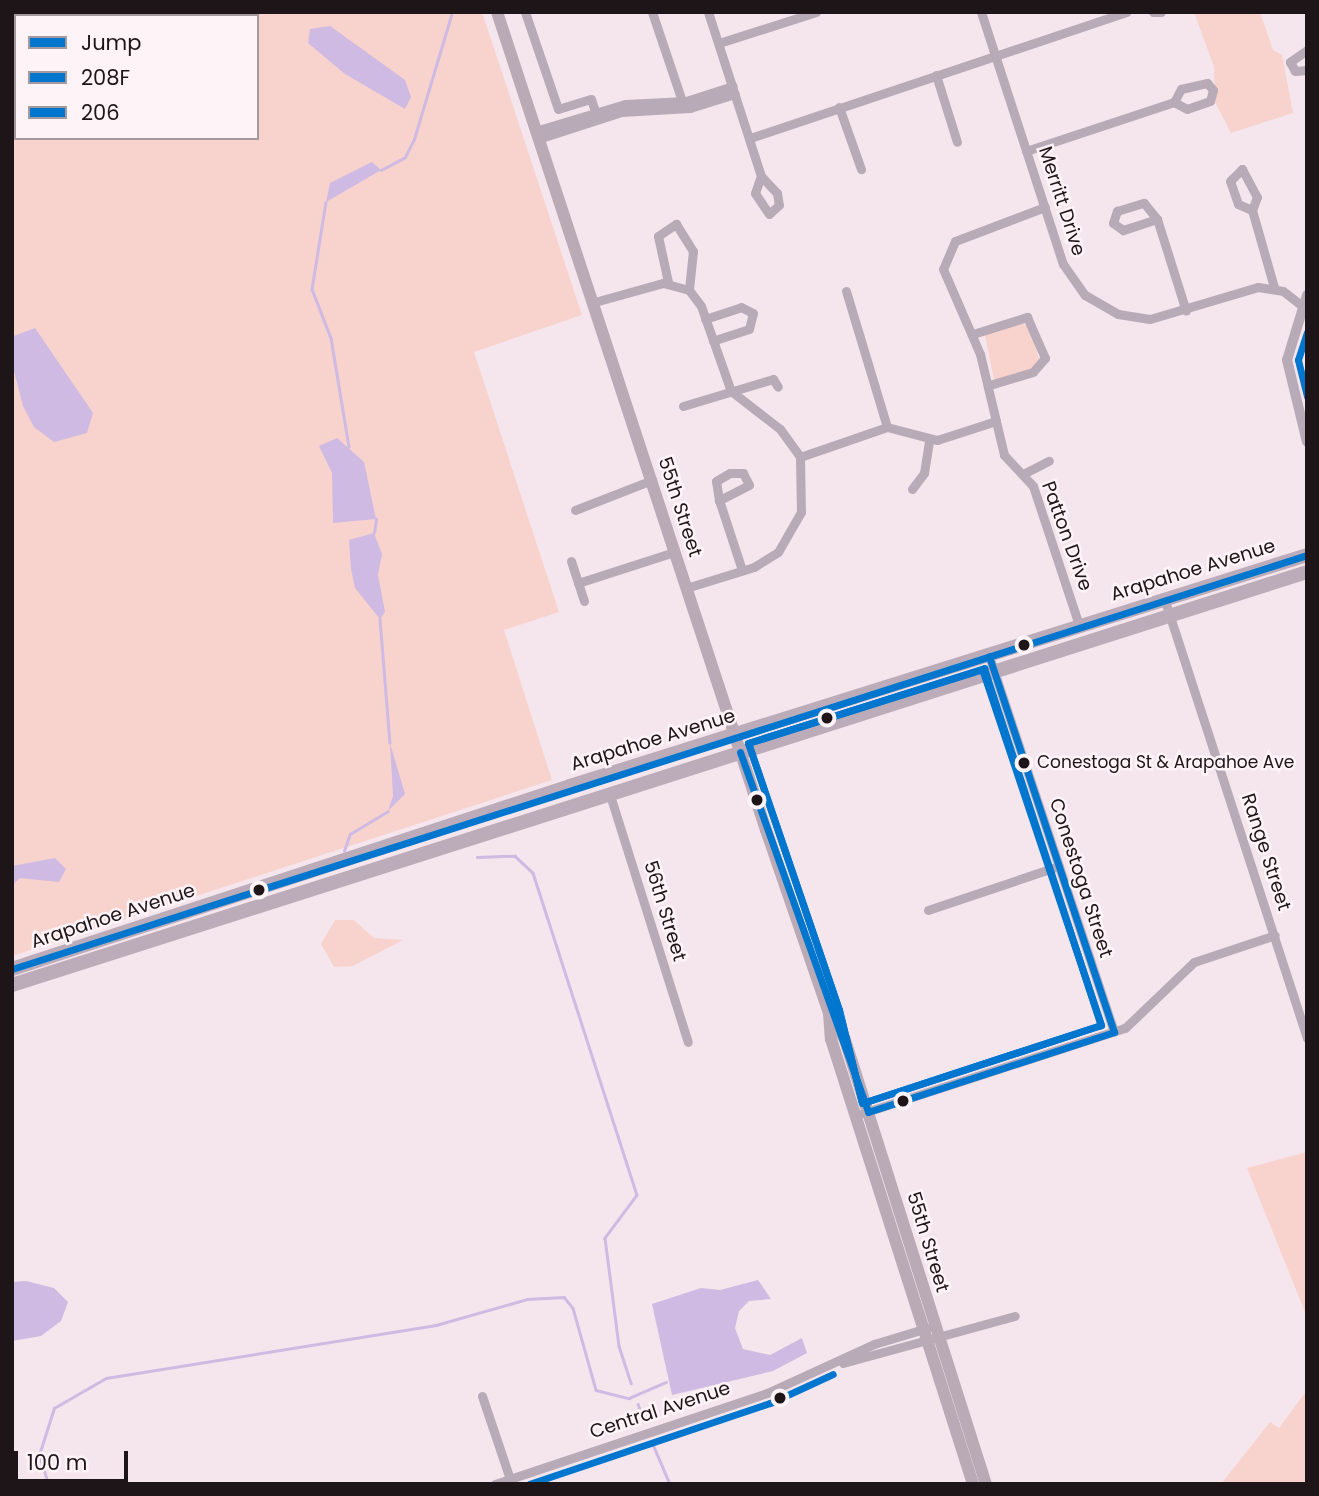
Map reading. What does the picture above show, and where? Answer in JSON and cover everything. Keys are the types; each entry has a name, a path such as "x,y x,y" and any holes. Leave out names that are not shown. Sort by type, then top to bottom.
{"main road":[{"name":"55th Street","path":"497,12 591,303 862,1114 932,1338 973,1484"},
{"name":"Arapahoe Avenue","path":"12,985 608,791 740,752 992,662 1079,625 1307,555"},
{"name":"Arapahoe Avenue","path":"12,970 735,736 1169,614 1307,572"},
{"name":"55th Street","path":"862,1114 922,1328 932,1338 986,1484"}],"street":[{"path":"525,12 558,109 591,99 597,116"},
{"path":"652,12 683,105"},
{"path":"708,12 761,176"},
{"name":"Merritt Drive","path":"981,12 1063,264 1093,300 1132,318 1186,311 1254,287 1274,287"},
{"path":"750,138 1127,12"},
{"path":"1153,12 1161,12"},
{"path":"719,43 814,13"},
{"path":"1307,50 1290,62 1295,71 1307,70"},
{"path":"936,75 957,142"},
{"path":"536,135 597,116 683,105 734,90"},
{"path":"1027,151 1174,102"},
{"path":"839,107 860,169"},
{"path":"1157,219 1123,230 1113,215 1144,203 1157,219 1186,311"},
{"name":"Patton Drive","path":"1045,206 948,248 943,269 973,334 989,385 1004,455 1023,474 1039,502 1079,625"},
{"path":"1252,210 1274,287 1304,300 1287,360 1307,442"},
{"path":"668,282 658,236 676,224 692,251 689,290 705,319 731,391 780,429 800,457 805,494 796,525 778,552 742,570 686,589"},
{"path":"591,303 668,282 689,290"},
{"path":"846,291 887,427"},
{"path":"705,319 741,307 753,313 749,329 713,341"},
{"path":"973,334 1027,317 1045,358 1033,372 989,385"},
{"path":"683,406 773,379 778,387"},
{"path":"800,457 887,427 929,440 996,421"},
{"path":"912,489 923,472 929,440"},
{"path":"1023,474 1049,461"},
{"path":"575,510 654,485"},
{"path":"719,500 742,570"},
{"path":"578,583 674,552"},
{"path":"571,561 584,601"},
{"name":"Range Street","path":"1164,598 1307,1038"},
{"name":"Conestoga Street","path":"992,662 1114,1032"},
{"name":"56th Street","path":"608,791 688,1042"},
{"path":"928,910 1059,866"},
{"path":"862,1114 1114,1032 1150,1011 1194,962 1275,935"},
{"name":"Central Avenue","path":"833,1364 1016,1316"},
{"name":"Central Avenue","path":"495,1484 767,1393 922,1328"},
{"path":"482,1396 510,1481"}],"shaded area":[{"path":"12,12 482,12 582,315 474,352 559,612 504,630 552,780 12,956 12,27 14,140 259,140 259,14"},
{"path":"1194,12 1260,12 1273,50 1282,55 1293,113 1231,133 1215,102 1214,67"},
{"path":"330,26 405,80 411,97 405,109 345,74 308,43 310,29"},
{"path":"372,162 381,170 326,202 330,183"},
{"path":"1022,323 1030,328 1039,359 1034,368 994,380 985,335"},
{"path":"35,328 93,413 87,433 54,442 34,427 23,406 12,363 14,336"},
{"path":"337,438 364,462 376,519 333,523 332,473 319,446"},
{"path":"374,533 382,554 378,575 385,612 380,619 355,588 351,569 349,540"},
{"path":"390,743 405,794 388,811 393,796"},
{"path":"55,858 66,869 59,882 20,878 12,885 12,866"},
{"path":"335,920 354,920 374,938 403,940 353,966 334,967 321,944"},
{"path":"1307,1152 1307,1317 1247,1168"},
{"path":"758,1280 771,1299 749,1301 739,1311 735,1328 743,1349 770,1355 802,1338 807,1353 773,1371 672,1395 652,1304 701,1288 720,1290"},
{"path":"26,1281 54,1288 68,1302 61,1321 41,1336 12,1341 12,1282"},
{"path":"1307,1390 1307,1484 1221,1484 1270,1422 1279,1428"}],"waterway":[{"path":"381,170 405,157 414,139 452,12"},
{"path":"326,202 312,289 331,338 349,447"},
{"path":"374,533 376,519"},
{"path":"380,619 390,743"},
{"path":"12,643 12,671"},
{"path":"344,851 350,834 388,811"},
{"path":"477,857 515,856 533,873 637,1195 605,1238 619,1346 631,1383"},
{"path":"48,1484 39,1455 54,1408 106,1378 436,1325 527,1299 564,1297 573,1308 596,1390 629,1398 666,1382"},
{"path":"638,1404 644,1421"},
{"path":"652,1442 670,1484"}],"transit line":[{"name":"206","path":"1307,332 1298,360 1307,397"},
{"name":"Jump","path":"12,969 1307,555"},
{"name":"Jump","path":"740,752 868,1112 1114,1032 989,656"},
{"name":"206","path":"984,668 1101,1025 862,1103 839,1010 748,743 984,668"},
{"name":"208F","path":"982,669 1101,1025 862,1103 839,1010 748,743 982,669"},
{"name":"208F","path":"529,1484 770,1403 833,1374"}],"place":[{"name":"Conestoga St & Arapahoe Ave","path":"1024,763"}]}
